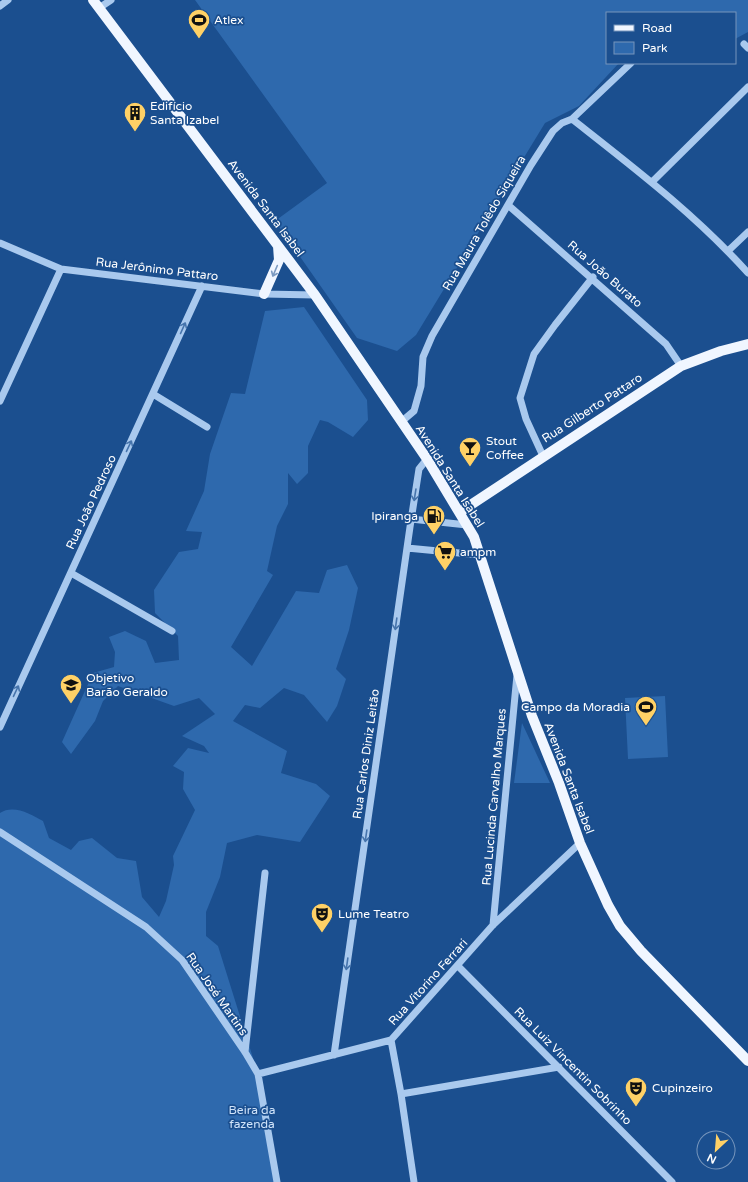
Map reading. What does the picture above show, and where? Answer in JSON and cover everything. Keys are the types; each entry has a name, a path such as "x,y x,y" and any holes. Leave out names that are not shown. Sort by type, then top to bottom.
{"main road":[{"name":"Avenida Santa Isabel","path":"96,4 315,294 460,512 474,537 532,716 559,784 580,843 602,893 620,926 640,951 748,1061"},
{"path":"264,294 279,260 278,246"},
{"name":"Rua Gilberto Pattaro","path":"460,512 681,366 721,351 748,344"}],"street":[{"path":"0,6 8,0"},
{"path":"96,4 111,0"},
{"name":"Rua Maura Tolêdo Siqueira","path":"401,422 414,411 421,386 423,357 432,336 531,165 553,130 562,123 572,119 630,64"},
{"path":"652,182 748,87"},
{"path":"572,119 652,182 728,251 748,273"},
{"name":"Rua João Burato","path":"508,205 593,277 666,344 681,366"},
{"path":"728,251 748,232"},
{"name":"Rua Jerônimo Pattaro","path":"0,243 61,269 264,294 315,294"},
{"path":"0,400 61,269"},
{"path":"543,456 526,419 520,398 534,354 593,277"},
{"name":"Rua João Pedroso","path":"0,727 202,286"},
{"path":"153,394 207,427"},
{"name":"Rua Carlos Diniz Leitão","path":"334,1055 411,519 419,469 426,459"},
{"path":"411,519 467,525"},
{"path":"407,548 480,555"},
{"path":"71,573 172,631"},
{"name":"Rua Lucinda Carvalho Marques","path":"494,925 517,671"},
{"name":"Rua José Martins","path":"0,832 146,927 182,960 245,1052 258,1074 277,1182"},
{"name":"Rua Vitorino Ferrari","path":"258,1074 390,1040 494,925 580,843"},
{"path":"245,1052 265,873"},
{"name":"Rua Luiz Vincentin Sobrinho","path":"458,966 672,1182"},
{"path":"390,1040 401,1094 414,1182"},
{"path":"401,1094 559,1067"}],"green space":[{"path":"195,0 748,0 748,32 736,38 736,12 606,12 606,64 618,64 579,106 545,123 416,335 397,351 357,338 275,221 327,183"},
{"name":"Beira da fazenda","path":"304,307 367,400 368,420 353,437 328,422 320,420 308,446 308,473 297,484 288,473 288,504 277,526 267,571 273,575 231,647 252,666 296,591 319,593 327,570 347,565 358,588 349,630 336,669 346,679 337,706 327,722 304,695 284,688 260,708 245,705 233,721 287,751 281,773 316,784 330,796 300,842 257,835 227,843 220,877 206,912 206,936 218,946 258,1074 277,1182 0,1182 0,813 11,809 22,811 43,821 49,838 71,850 79,841 92,838 117,858 136,861 142,897 159,917 166,901 174,865 173,856 195,810 183,789 184,772 173,766 188,748 209,753 204,746 182,736 215,714 199,698 174,706 118,686 103,701 95,721 71,754 62,742 93,673 114,667 115,652 109,637 125,631 146,641 155,663 179,660 178,636 155,613 154,590 179,552 198,549 202,532 186,531 204,491 210,454 231,393 245,394 265,311"},
{"name":"Campo da Moradia","path":"665,696 668,757 628,759 625,698"},
{"path":"522,723 550,783 514,783"}],"place":[{"name":"Atlex","path":"199,40"},
{"name":"Edifício Santa Izabel","path":"135,132"},
{"name":"Stout Coffee","path":"470,468"},
{"name":"Ipiranga","path":"434,536"},
{"name":"ampm","path":"445,572"},
{"name":"Objetivo Barão Geraldo","path":"71,704"},
{"name":"Campo da Moradia","path":"646,726"},
{"name":"Lume Teatro","path":"322,934"},
{"name":"Cupinzeiro","path":"636,1108"}]}
